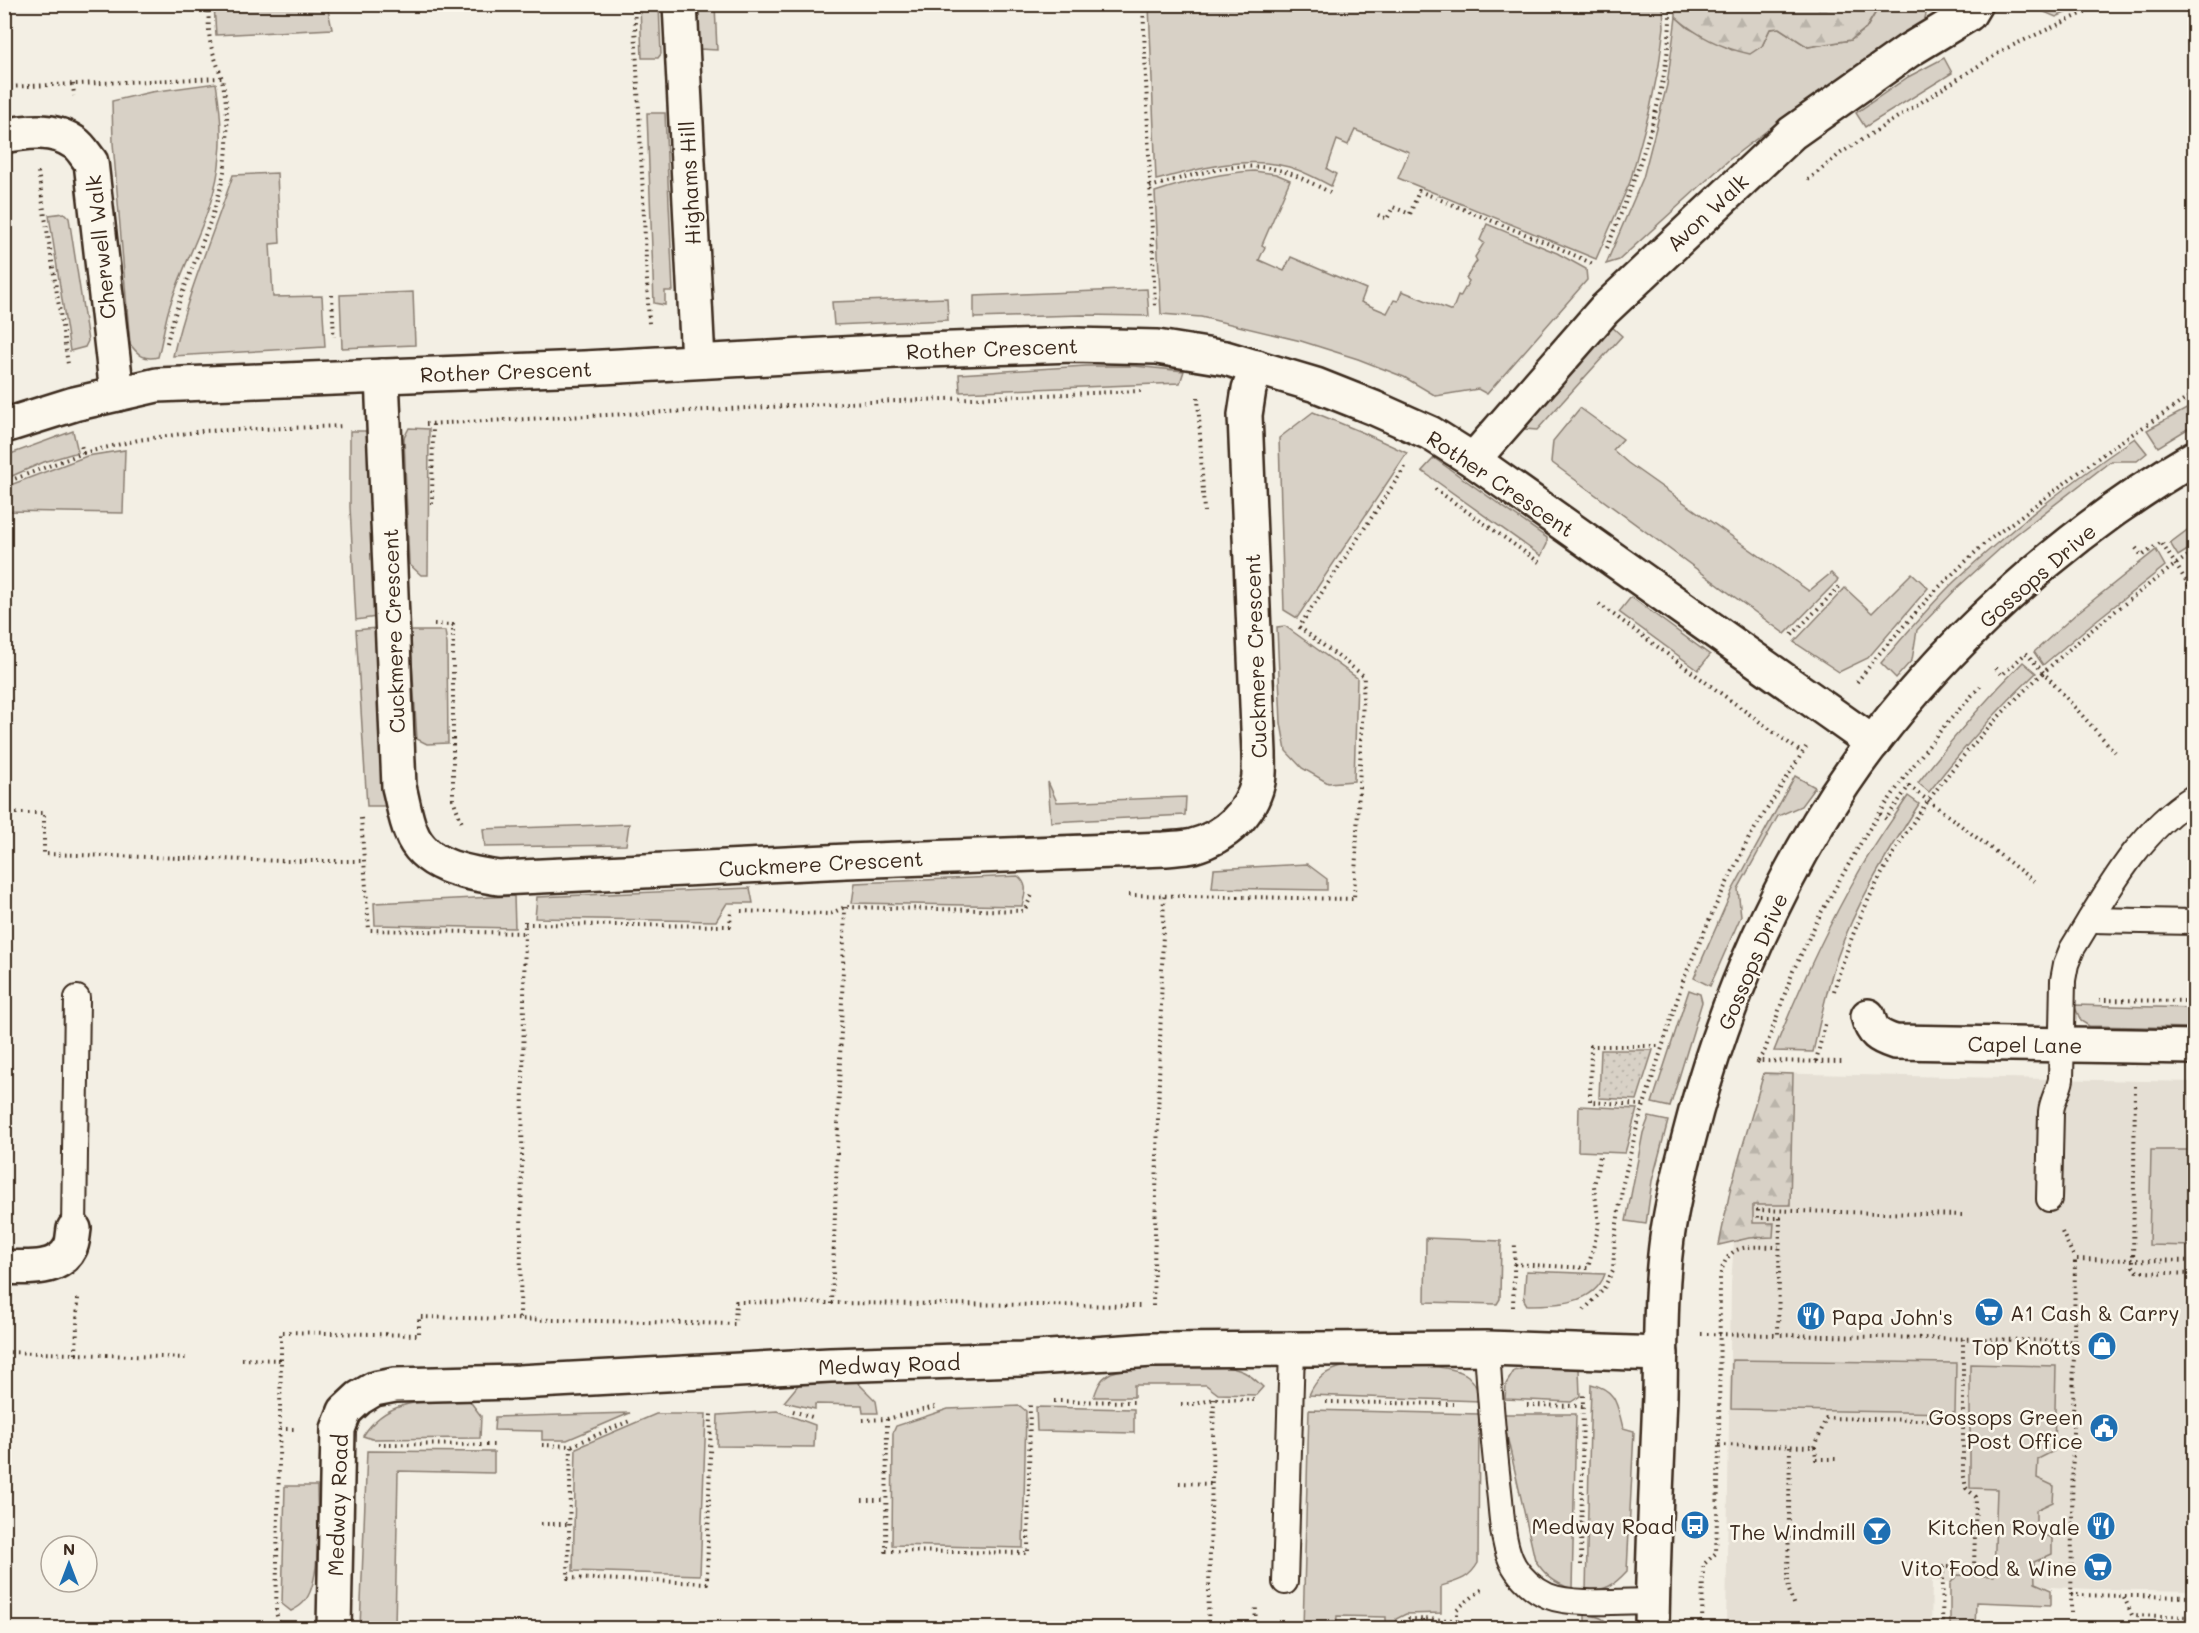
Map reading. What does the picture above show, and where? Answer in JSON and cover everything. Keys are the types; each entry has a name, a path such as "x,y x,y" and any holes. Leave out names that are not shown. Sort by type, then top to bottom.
{"street":[{"name":"Highams Hill","path":"680,4 698,361"},
{"name":"Avon Walk","path":"1473,460 1604,310 1792,133 1908,51 1969,14 1975,4"},
{"name":"Cherwell Walk","path":"4,136 25,132 53,133 76,144 91,162 117,394"},
{"name":"Rother Crescent","path":"4,426 74,404 157,385 1061,345 1157,347 1190,352 1224,358 1316,385 1430,433 1473,460 1873,743"},
{"name":"Cuckmere Crescent","path":"382,376 399,787 412,835 424,852 446,866 468,873 499,878 847,861 1165,849 1193,846 1216,837 1236,821 1251,804 1258,780 1259,753 1245,415 1249,388 1257,367"},
{"name":"Gossops Drive","path":"1652,1615 1667,1241 1677,1181 1708,1068 1742,972 1819,821 1873,743 1921,684 1970,633 2062,550 2120,506 2194,458"},
{"name":"Capel Lane","path":"1868,1016 1871,1027 1882,1038 1895,1042 2194,1047"},
{"path":"4,1267 40,1267 59,1260 70,1248 74,1229"},
{"name":"Medway Road","path":"334,1629 338,1429 345,1411 359,1398 374,1389 395,1385 519,1382 830,1365 1021,1359 1152,1350 1487,1348 1661,1354"}],"lane":[{"path":"2049,1199 2051,1112 2052,1102 2060,1087 2061,1079 2066,964 2072,949 2136,849 2162,820 2194,797"},
{"path":"2090,920 2194,922"},
{"path":"74,1229 77,998"},
{"path":"1487,1348 1490,1405 1502,1517 1513,1565 1528,1583 1546,1595 1563,1601 1652,1615"},
{"path":"1285,1582 1292,1349"}],"path":[{"path":"157,385 174,313 206,232 223,179 227,145 226,108 222,78 210,44 208,4"},
{"path":"634,4 655,412"},
{"path":"1143,4 1157,347"},
{"path":"1604,310 1599,267 1635,181 1662,86 1670,26 1670,4"},
{"path":"1807,180 1841,153 2005,49 2103,4"},
{"path":"4,87 222,78"},
{"path":"73,84 74,104 36,160 83,453"},
{"path":"1150,187 1194,175 1241,167 1263,167 1280,170 1334,194"},
{"path":"1378,215 1387,219 1393,207 1410,214 1419,191 1559,248 1599,267"},
{"path":"1190,352 1188,389 1198,389 1205,521"},
{"path":"4,483 83,453 138,440 202,431 1153,391"},
{"path":"1128,895 1354,899 1364,676 1299,627 1404,468 1430,433"},
{"path":"1404,468 1414,474"},
{"path":"1433,487 1546,567"},
{"path":"2143,543 2136,548 2142,556 2162,542 2194,593"},
{"path":"1832,999 1843,959 1863,908 1882,873 1928,802 1956,764 2042,672 2175,564 2194,552"},
{"path":"1762,665 1842,584"},
{"path":"1593,600 1802,752"},
{"path":"1996,668 2002,675 2026,653 2115,752"},
{"path":"1758,1061 1765,1050 1793,971 1821,913 1867,832 1941,730 2004,660"},
{"path":"1880,814 1886,819 1910,786 2035,882"},
{"path":"4,813 44,813 44,854 364,861"},
{"path":"1153,1306 1165,849"},
{"path":"832,1304 847,861"},
{"path":"525,924 730,926 731,910 830,914 845,907 1024,910 1033,894"},
{"path":"2063,999 2194,1001"},
{"path":"1771,1061 1816,1061 1826,1019"},
{"path":"1643,1105 1590,1102 1591,1046 1661,1046"},
{"path":"2135,1046 2132,1260 2137,1271 2194,1274"},
{"path":"1514,1263 1588,1268 1599,1225 1594,1186 1600,1156"},
{"path":"1778,1335 1780,1218 1758,1218 1758,1210 1962,1215"},
{"path":"1515,1241 1513,1308 1525,1308"},
{"path":"1702,1629 1703,1565 1716,1553 1720,1277 1723,1263 1734,1251 1745,1247 1779,1247"},
{"path":"2071,1612 2075,1259 2194,1261"},
{"path":"59,1260 78,1278 76,1354"},
{"path":"280,1629 276,1612 281,1332 419,1335 419,1317 735,1324 736,1302 1165,1306"},
{"path":"1572,1308 1584,1308"},
{"path":"1732,1335 2074,1341"},
{"path":"1932,1567 1974,1567 1976,1497 1966,1488 1964,1481 1963,1339"},
{"path":"4,1352 188,1358"},
{"path":"242,1359 281,1360"},
{"path":"1181,1404 1196,1404 1214,1399 1583,1406"},
{"path":"1208,1629 1214,1399"},
{"path":"1018,1401 1041,1401"},
{"path":"886,1419 885,1551 1028,1553 1030,1401"},
{"path":"1053,1401 1135,1402"},
{"path":"863,1420 886,1419 950,1405"},
{"path":"783,1407 815,1418"},
{"path":"571,1446 568,1578 706,1582 711,1410"},
{"path":"1837,1459 1816,1459 1815,1447 1826,1418 1963,1421"},
{"path":"542,1445 571,1446 633,1419"},
{"path":"280,1429 338,1429 368,1444 494,1445"},
{"path":"1719,1445 1815,1447"},
{"path":"1790,1447 1788,1578 1794,1607"},
{"path":"1179,1483 1212,1484"},
{"path":"862,1500 886,1500"},
{"path":"541,1524 569,1524"},
{"path":"1457,1627 1457,1609 1513,1565"},
{"path":"1942,1629 1943,1567"},
{"path":"2071,1595 2194,1597"},
{"path":"2124,1597 2132,1615 2194,1617"},
{"path":"1400,1629 1409,1619 1457,1620"}],"shaded area":[{"path":"1764,1073 2194,1082 2194,1591 2092,1589 1932,1581 1931,1628 1726,1628 1731,1284 1734,1242 1719,1245 1731,1186"}],"green space":[{"path":"1663,4 1664,27 1650,109 1630,182 1596,259 1398,178 1409,152 1355,130 1348,145 1337,140 1327,169 1336,174 1331,186 1289,167 1256,162 1222,165 1156,180 1149,5"},
{"path":"1676,4 1880,5 1866,28 1851,40 1808,47 1779,28 1770,29 1762,46 1750,54 1720,45 1692,30 1676,17"},
{"path":"214,5 327,5 332,29 216,35"},
{"path":"640,5 659,5 661,54 658,58 642,58"},
{"path":"697,5 715,5 717,50 699,49"},
{"path":"1880,5 1928,5 1924,23 1802,104 1730,159 1619,260 1606,264 1643,178 1667,85 1676,17 1688,28 1732,50 1762,46 1770,29 1779,28 1808,47 1851,40 1866,29"},
{"path":"2033,5 2084,5 2056,17"},
{"path":"1944,58 1952,73 1865,127 1856,113 1908,77"},
{"path":"216,83 221,138 217,177 212,197 174,293 158,357 145,357 130,344 113,143 112,101 151,92"},
{"path":"647,113 665,113 673,291 665,291 665,305 654,303"},
{"path":"1254,171 1276,174 1290,180 1262,245 1265,247 1259,260 1284,271 1291,257 1366,289 1361,302 1387,313 1394,300 1398,301 1402,291 1452,311 1458,296 1460,297 1469,281 1466,278 1477,261 1475,257 1484,243 1480,240 1487,224 1557,253 1586,269 1587,280 1487,394 1478,389 1436,396 1404,377 1358,359 1301,341 1201,317 1161,314 1155,192 1204,178"},
{"path":"277,173 280,243 270,244 273,297 322,296 325,347 173,356 193,287 233,175"},
{"path":"64,213 69,218 88,341 85,347 70,351 49,215"},
{"path":"1147,289 1149,316 974,318 974,296"},
{"path":"413,292 415,345 342,348 340,295"},
{"path":"947,298 948,320 834,325 832,302"},
{"path":"1610,325 1622,336 1537,430 1525,429 1536,409"},
{"path":"1086,366 1134,366 1184,371 1180,383 960,392 959,374"},
{"path":"2194,405 2194,425 2158,447 2147,430"},
{"path":"1580,408 1623,439 1613,450 1628,463 1809,591 1831,573 1838,580 1785,634 1551,462 1553,441"},
{"path":"1313,412 1407,453 1297,618 1284,610 1279,438"},
{"path":"409,428 429,429 428,575 421,575 409,564 404,438"},
{"path":"73,431 78,452 44,462 5,479 5,456"},
{"path":"350,431 366,431 368,438 376,617 356,620 350,507"},
{"path":"2135,438 2147,453 2137,461 2111,461 2014,536 1958,587 1917,630 1912,660 1896,678 1881,663 1936,600 1976,561 2042,506"},
{"path":"125,450 123,513 5,511 5,487 87,456"},
{"path":"1434,458 1547,538 1547,544 1541,556 1422,471"},
{"path":"2194,525 2194,546 2178,556 2170,543"},
{"path":"2156,550 2165,566 2043,665 2034,652 2077,613"},
{"path":"1912,573 1928,588 1868,658 1839,672 1794,642 1845,588 1872,613"},
{"path":"1631,597 1710,655 1698,670 1619,612"},
{"path":"1285,626 1357,678 1354,781 1328,783 1302,768 1286,751 1281,723 1277,627"},
{"path":"376,628 385,806 367,806 356,630"},
{"path":"410,631 445,631 448,743 427,744 417,739"},
{"path":"2023,662 2036,673 1980,730 1929,792 1918,783 1995,691"},
{"path":"1795,776 1815,787 1801,806 1778,816 1738,889 1741,916 1710,986 1694,978 1732,891"},
{"path":"1048,782 1057,802 1186,797 1185,815 1051,822"},
{"path":"1908,796 1919,804 1873,879 1853,918 1830,981 1813,1052 1774,1051 1802,984 1844,898 1868,856"},
{"path":"629,824 626,845 485,847 483,829"},
{"path":"1307,864 1327,879 1327,890 1212,888 1214,869"},
{"path":"1018,876 1025,886 1022,906 852,903 855,883"},
{"path":"750,888 753,903 727,903 716,921 535,918 537,897"},
{"path":"514,896 515,928 375,925 374,903"},
{"path":"1689,990 1700,994 1702,1002 1670,1107 1652,1103"},
{"path":"2074,1005 2194,1008 2194,1028 2089,1026 2081,1021"},
{"path":"1601,1050 1653,1050 1637,1100 1599,1098"},
{"path":"1764,1073 1793,1074 1790,1205 1753,1205 1753,1223 1774,1223 1773,1237 1749,1238 1719,1245 1731,1186"},
{"path":"1579,1106 1637,1109 1625,1153 1578,1151"},
{"path":"1649,1117 1668,1121 1652,1181 1646,1224 1626,1221 1643,1133"},
{"path":"2151,1150 2194,1150 2194,1246 2149,1245"},
{"path":"1426,1238 1501,1241 1500,1299 1497,1304 1425,1302"},
{"path":"1526,1271 1605,1274 1600,1284 1583,1297 1549,1305 1527,1305 1524,1300"},
{"path":"1732,1360 1956,1363 1955,1413 1731,1409"},
{"path":"1970,1364 2056,1366 2054,1451 2038,1459 2037,1478 2054,1486 2053,1502 2036,1510 2036,1532 2052,1538 2052,1554 2034,1562 2035,1583 2051,1590 2051,1605 1976,1602 1975,1628 1950,1628 1950,1584 1957,1575 1994,1576 1997,1489 1970,1488"},
{"path":"1410,1365 1458,1371 1473,1381 1480,1401 1309,1395 1315,1383 1323,1375 1346,1366"},
{"path":"1220,1366 1244,1372 1263,1387 1256,1395 1218,1394 1206,1385 1134,1385 1134,1397 1094,1397 1103,1378 1117,1371"},
{"path":"1529,1367 1579,1369 1580,1396 1571,1402 1505,1399 1506,1384 1514,1371"},
{"path":"857,1382 876,1401 878,1413 863,1413 862,1405 815,1404 815,1409 784,1402 799,1384"},
{"path":"1591,1384 1611,1394 1623,1428 1634,1431 1627,1571 1609,1586 1586,1591"},
{"path":"469,1400 481,1416 480,1438 372,1439 363,1436 373,1423 384,1414 397,1408 424,1402"},
{"path":"1020,1406 1026,1411 1023,1548 892,1545 893,1433 896,1426 948,1409"},
{"path":"1036,1407 1134,1409 1134,1433 1037,1431"},
{"path":"1309,1410 1479,1414 1478,1563 1467,1576 1441,1586 1441,1613 1406,1614 1396,1619 1395,1628 1386,1628 1386,1617 1337,1616 1336,1628 1303,1628"},
{"path":"777,1411 815,1425 814,1447 717,1446 718,1415"},
{"path":"630,1413 567,1440 542,1440 542,1431 494,1430 495,1417"},
{"path":"656,1414 706,1414 700,1575 573,1571 576,1448"},
{"path":"1502,1414 1576,1414 1572,1589 1550,1578 1535,1560"},
{"path":"367,1451 494,1452 494,1473 398,1471 395,1628 360,1628"},
{"path":"285,1486 317,1486 318,1547 314,1580 303,1603 291,1611 282,1604"},
{"path":"1585,1614 1601,1618 1611,1628 1585,1628"}],"place":[{"name":"A1 Cash & Carry","path":"1989,1312"},
{"name":"Papa John's","path":"1811,1316"},
{"name":"Top Knotts","path":"2102,1346"},
{"name":"Gossops Green Post Office","path":"2104,1428"},
{"name":"Medway Road","path":"1695,1525"},
{"name":"Kitchen Royale","path":"2101,1526"},
{"name":"The Windmill","path":"1877,1531"},
{"name":"Vito Food & Wine","path":"2098,1567"}]}
